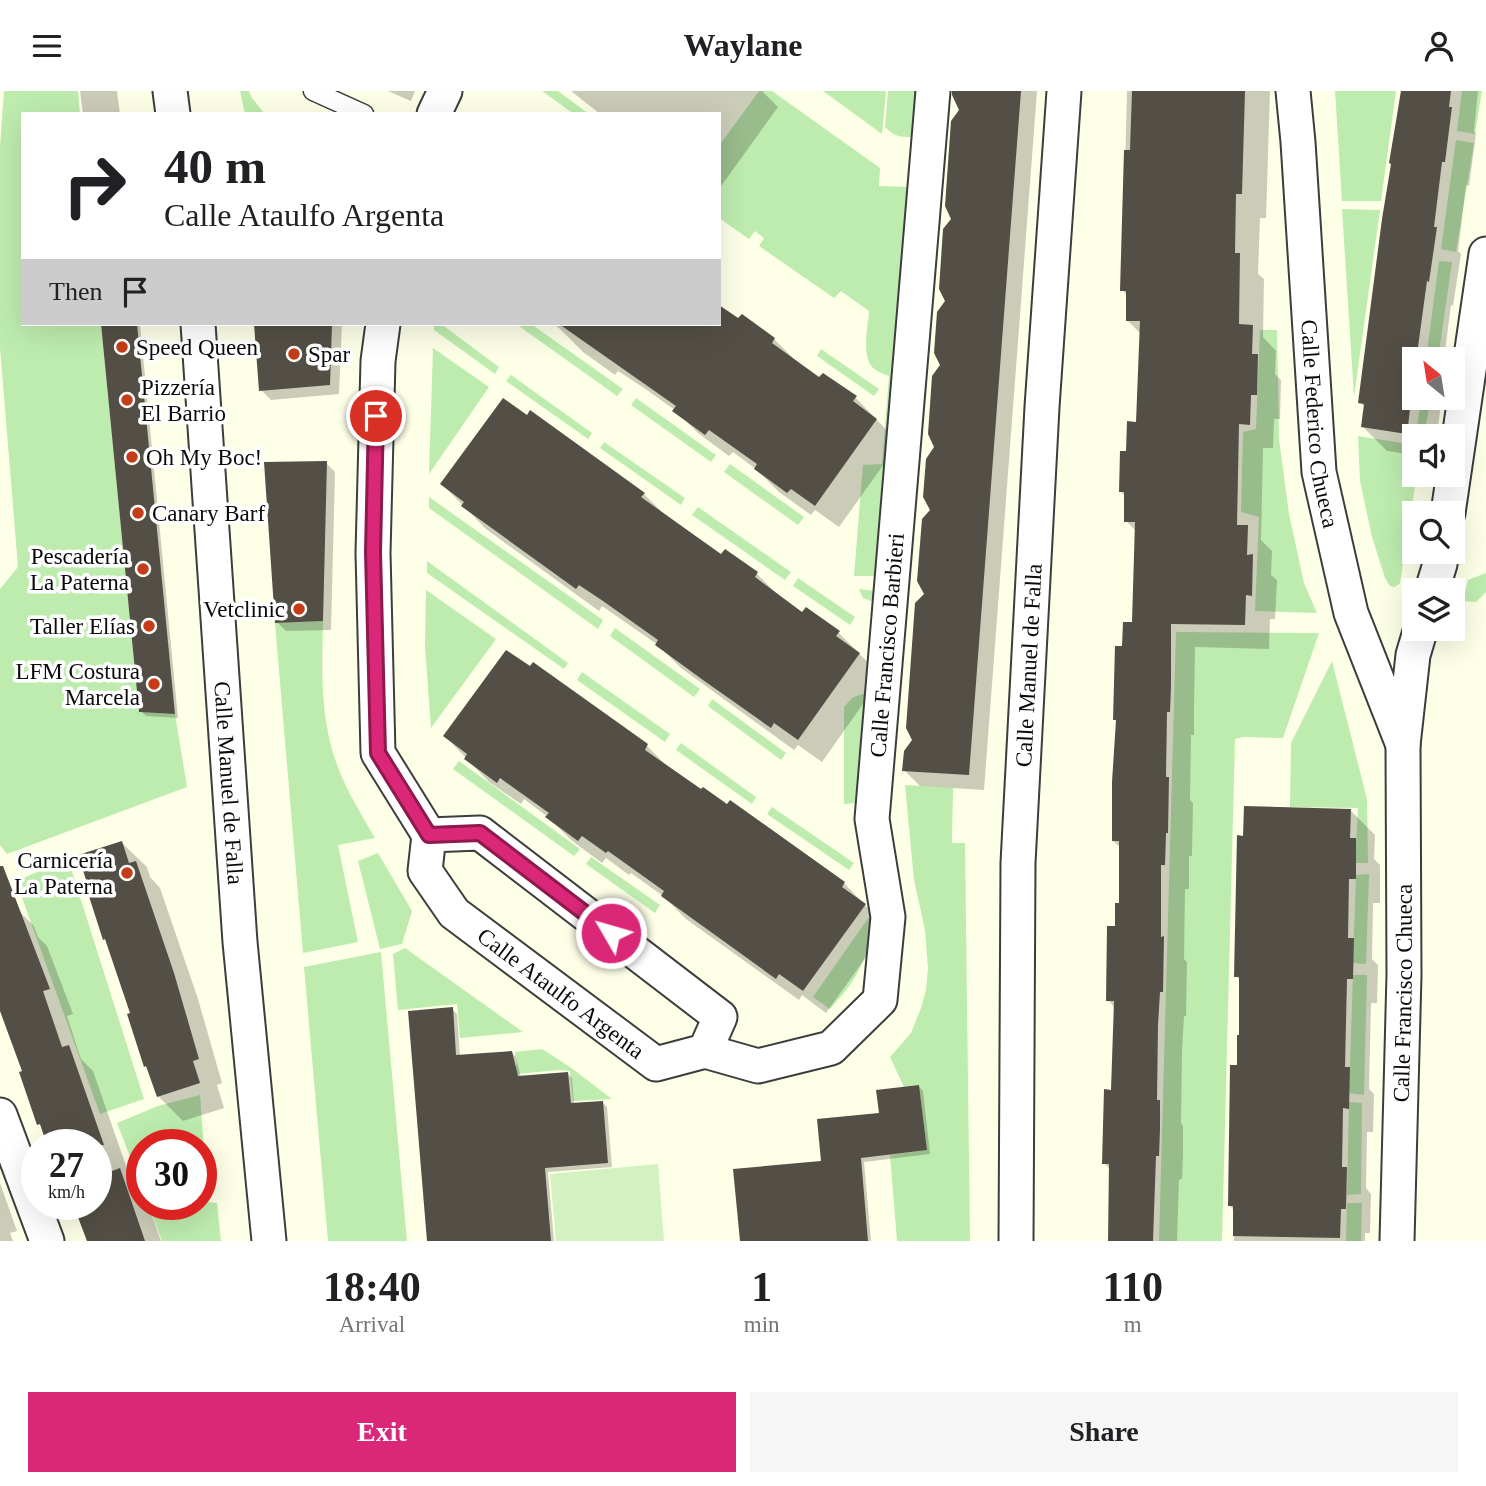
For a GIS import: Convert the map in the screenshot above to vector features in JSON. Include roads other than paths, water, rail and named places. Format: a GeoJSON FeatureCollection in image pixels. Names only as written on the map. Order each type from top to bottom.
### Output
{"type":"FeatureCollection","features":[{"type":"Feature","properties":{"kind":"street"},"geometry":{"type":"LineString","coordinates":[[170,91],[173,112]]}},
{"type":"Feature","properties":{"kind":"street"},"geometry":{"type":"LineString","coordinates":[[435,112],[445,91]]}},
{"type":"Feature","properties":{"kind":"street","name":"Calle Francisco Barbieri"},"geometry":{"type":"LineString","coordinates":[[705,1051],[758,1066],[831,1048],[880,1000],[888,917],[872,819],[933,91]]}},
{"type":"Feature","properties":{"kind":"street","name":"Calle Manuel de Falla"},"geometry":{"type":"LineString","coordinates":[[1016,1241],[1018,863],[1042,421],[1065,91]]}},
{"type":"Feature","properties":{"kind":"street","name":"Calle Federico Chueca"},"geometry":{"type":"LineString","coordinates":[[1293,91],[1319,472],[1351,613],[1403,745]]}},
{"type":"Feature","properties":{"kind":"street"},"geometry":{"type":"LineString","coordinates":[[1450,501],[1486,254]]}},
{"type":"Feature","properties":{"kind":"street","name":"Calle Manuel de Falla"},"geometry":{"type":"LineString","coordinates":[[198,326],[240,942],[269,1241]]}},
{"type":"Feature","properties":{"kind":"street"},"geometry":{"type":"LineString","coordinates":[[383,326],[378,361],[373,552],[378,753],[429,835],[480,833],[720,1017],[705,1051]]}},
{"type":"Feature","properties":{"kind":"street"},"geometry":{"type":"LineString","coordinates":[[1403,745],[1413,655],[1417,641]]}},
{"type":"Feature","properties":{"kind":"street","name":"Calle Francisco Chueca"},"geometry":{"type":"LineString","coordinates":[[1397,1241],[1404,975],[1403,745]]}},
{"type":"Feature","properties":{"kind":"street","name":"Calle Ataulfo Argenta"},"geometry":{"type":"LineString","coordinates":[[429,835],[425,871],[454,912],[656,1063],[705,1051]]}},
{"type":"Feature","properties":{"kind":"street"},"geometry":{"type":"LineString","coordinates":[[0,1115],[47,1241]]}},
{"type":"Feature","properties":{"kind":"lane"},"geometry":{"type":"LineString","coordinates":[[313,91],[360,112]]}},
{"type":"Feature","properties":{"kind":"place","name":"Speed Queen"},"geometry":{"type":"Point","coordinates":[122,347]}},
{"type":"Feature","properties":{"kind":"place","name":"Spar"},"geometry":{"type":"Point","coordinates":[294,354]}},
{"type":"Feature","properties":{"kind":"place","name":"Pizzería El Barrio"},"geometry":{"type":"Point","coordinates":[127,400]}},
{"type":"Feature","properties":{"kind":"place","name":"Oh My Boc!"},"geometry":{"type":"Point","coordinates":[132,457]}},
{"type":"Feature","properties":{"kind":"place","name":"Canary Barf"},"geometry":{"type":"Point","coordinates":[138,513]}},
{"type":"Feature","properties":{"kind":"place","name":"Pescadería La Paterna"},"geometry":{"type":"Point","coordinates":[143,569]}},
{"type":"Feature","properties":{"kind":"place","name":"Vetclinic"},"geometry":{"type":"Point","coordinates":[299,609]}},
{"type":"Feature","properties":{"kind":"place","name":"Taller Elías"},"geometry":{"type":"Point","coordinates":[149,626]}},
{"type":"Feature","properties":{"kind":"place","name":"LFM Costura Marcela"},"geometry":{"type":"Point","coordinates":[154,684]}},
{"type":"Feature","properties":{"kind":"place","name":"Carnicería La Paterna"},"geometry":{"type":"Point","coordinates":[127,873]}}]}
